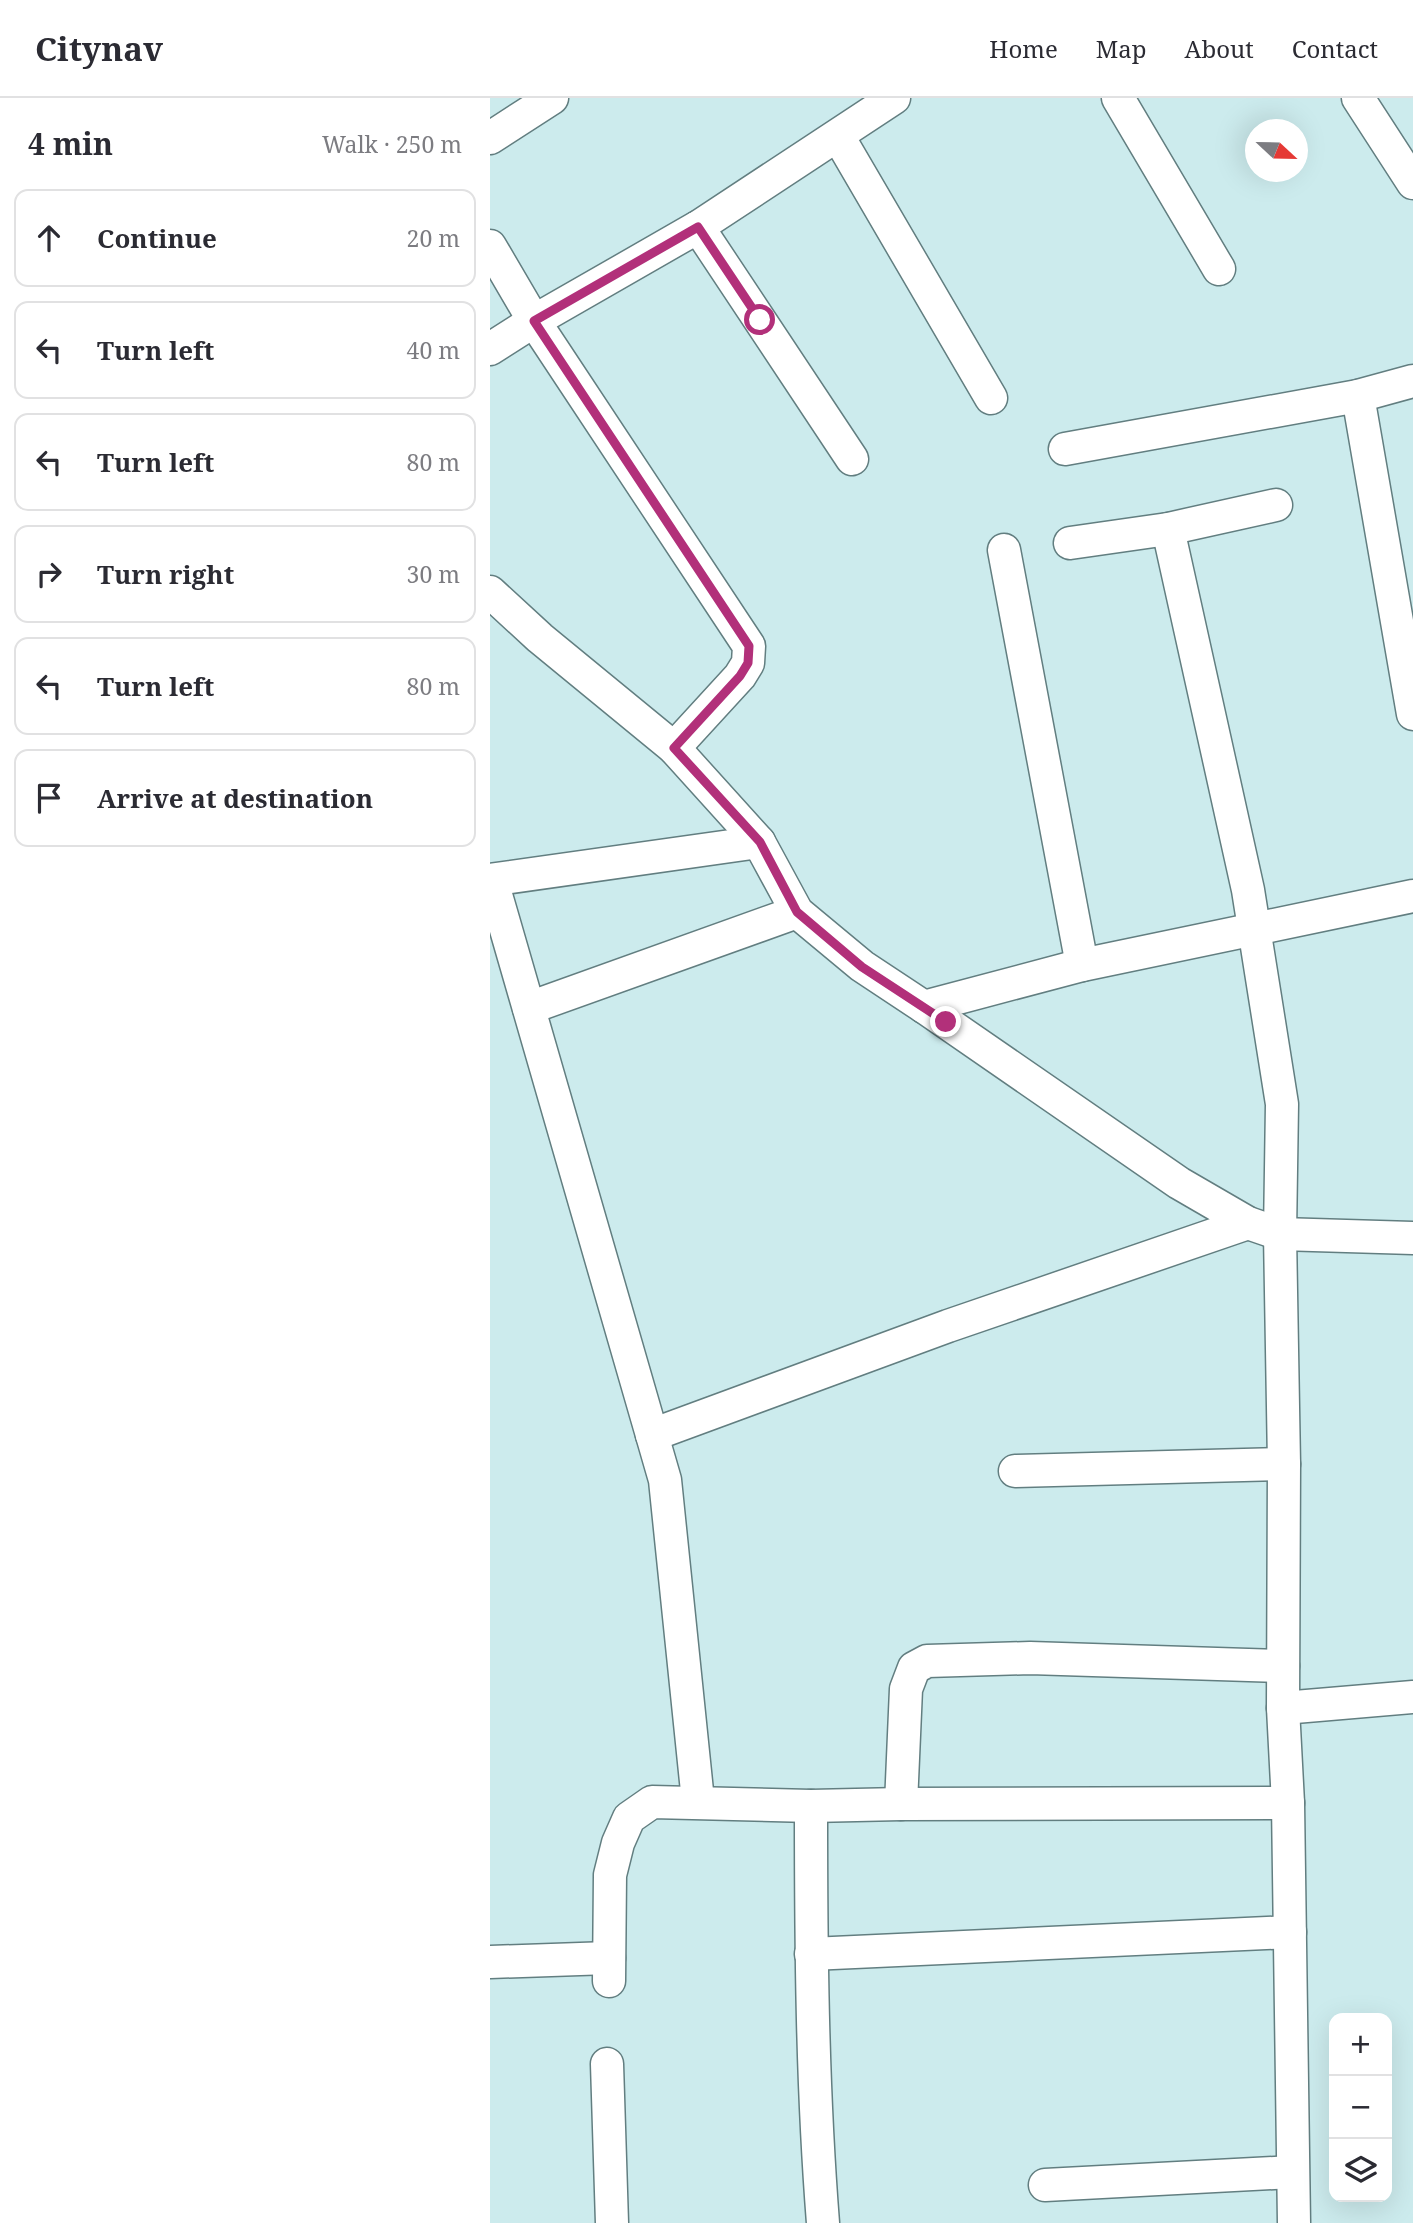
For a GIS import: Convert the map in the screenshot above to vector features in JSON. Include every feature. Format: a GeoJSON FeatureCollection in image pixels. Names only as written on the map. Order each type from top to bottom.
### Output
{"type":"FeatureCollection","features":[{"type":"Feature","properties":{"kind":"street"},"geometry":{"type":"LineString","coordinates":[[490,138],[552,98]]}},
{"type":"Feature","properties":{"kind":"street"},"geometry":{"type":"LineString","coordinates":[[490,349],[698,227],[894,98]]}},
{"type":"Feature","properties":{"kind":"street"},"geometry":{"type":"LineString","coordinates":[[1118,98],[1219,269]]}},
{"type":"Feature","properties":{"kind":"street"},"geometry":{"type":"LineString","coordinates":[[1358,98],[1413,183]]}},
{"type":"Feature","properties":{"kind":"street"},"geometry":{"type":"LineString","coordinates":[[838,136],[991,397]]}},
{"type":"Feature","properties":{"kind":"street"},"geometry":{"type":"LineString","coordinates":[[698,227],[852,459]]}},
{"type":"Feature","properties":{"kind":"street"},"geometry":{"type":"LineString","coordinates":[[490,246],[534,321],[749,646],[748,663],[740,676],[674,748]]}},
{"type":"Feature","properties":{"kind":"street"},"geometry":{"type":"LineString","coordinates":[[1065,449],[1358,396],[1413,381]]}},
{"type":"Feature","properties":{"kind":"street"},"geometry":{"type":"LineString","coordinates":[[1358,396],[1413,715]]}},
{"type":"Feature","properties":{"kind":"street"},"geometry":{"type":"LineString","coordinates":[[1070,543],[1168,528],[1276,505]]}},
{"type":"Feature","properties":{"kind":"street"},"geometry":{"type":"LineString","coordinates":[[1168,528],[1255,930],[1282,1104],[1280,1234],[1284,1464],[1283,1708],[1288,1803],[1294,2223]]}},
{"type":"Feature","properties":{"kind":"street"},"geometry":{"type":"LineString","coordinates":[[1004,550],[1082,965]]}},
{"type":"Feature","properties":{"kind":"street"},"geometry":{"type":"LineString","coordinates":[[490,592],[540,638],[674,748],[760,842],[797,912],[862,967],[1179,1184],[1248,1223],[1280,1234],[1413,1238]]}},
{"type":"Feature","properties":{"kind":"street"},"geometry":{"type":"LineString","coordinates":[[698,1801],[665,1480],[491,881],[760,842]]}},
{"type":"Feature","properties":{"kind":"street"},"geometry":{"type":"LineString","coordinates":[[924,1007],[1082,965],[1413,896]]}},
{"type":"Feature","properties":{"kind":"street"},"geometry":{"type":"LineString","coordinates":[[528,1008],[797,912]]}},
{"type":"Feature","properties":{"kind":"street"},"geometry":{"type":"LineString","coordinates":[[652,1435],[948,1326],[1248,1223]]}},
{"type":"Feature","properties":{"kind":"street"},"geometry":{"type":"LineString","coordinates":[[1015,1471],[1284,1464]]}},
{"type":"Feature","properties":{"kind":"street"},"geometry":{"type":"LineString","coordinates":[[901,1804],[906,1689],[914,1668],[927,1661],[1030,1658],[1283,1666]]}},
{"type":"Feature","properties":{"kind":"street"},"geometry":{"type":"LineString","coordinates":[[1283,1708],[1413,1697]]}},
{"type":"Feature","properties":{"kind":"street"},"geometry":{"type":"LineString","coordinates":[[490,1962],[609,1970],[610,1875],[618,1843],[629,1818],[652,1802],[698,1801],[811,1807],[901,1804],[1288,1803]]}},
{"type":"Feature","properties":{"kind":"street"},"geometry":{"type":"LineString","coordinates":[[811,1807],[811,1954],[816,2137],[823,2223]]}},
{"type":"Feature","properties":{"kind":"street"},"geometry":{"type":"LineString","coordinates":[[811,1954],[1290,1932]]}},
{"type":"Feature","properties":{"kind":"street"},"geometry":{"type":"LineString","coordinates":[[607,2064],[612,2223]]}},
{"type":"Feature","properties":{"kind":"street"},"geometry":{"type":"LineString","coordinates":[[1045,2185],[1292,2172]]}},
{"type":"Feature","properties":{"kind":"route"},"geometry":{"type":"LineString","coordinates":[[760,320],[698,227],[534,321],[749,646],[748,663],[740,676],[674,748],[760,842],[797,912],[862,967],[946,1022]]}}]}
